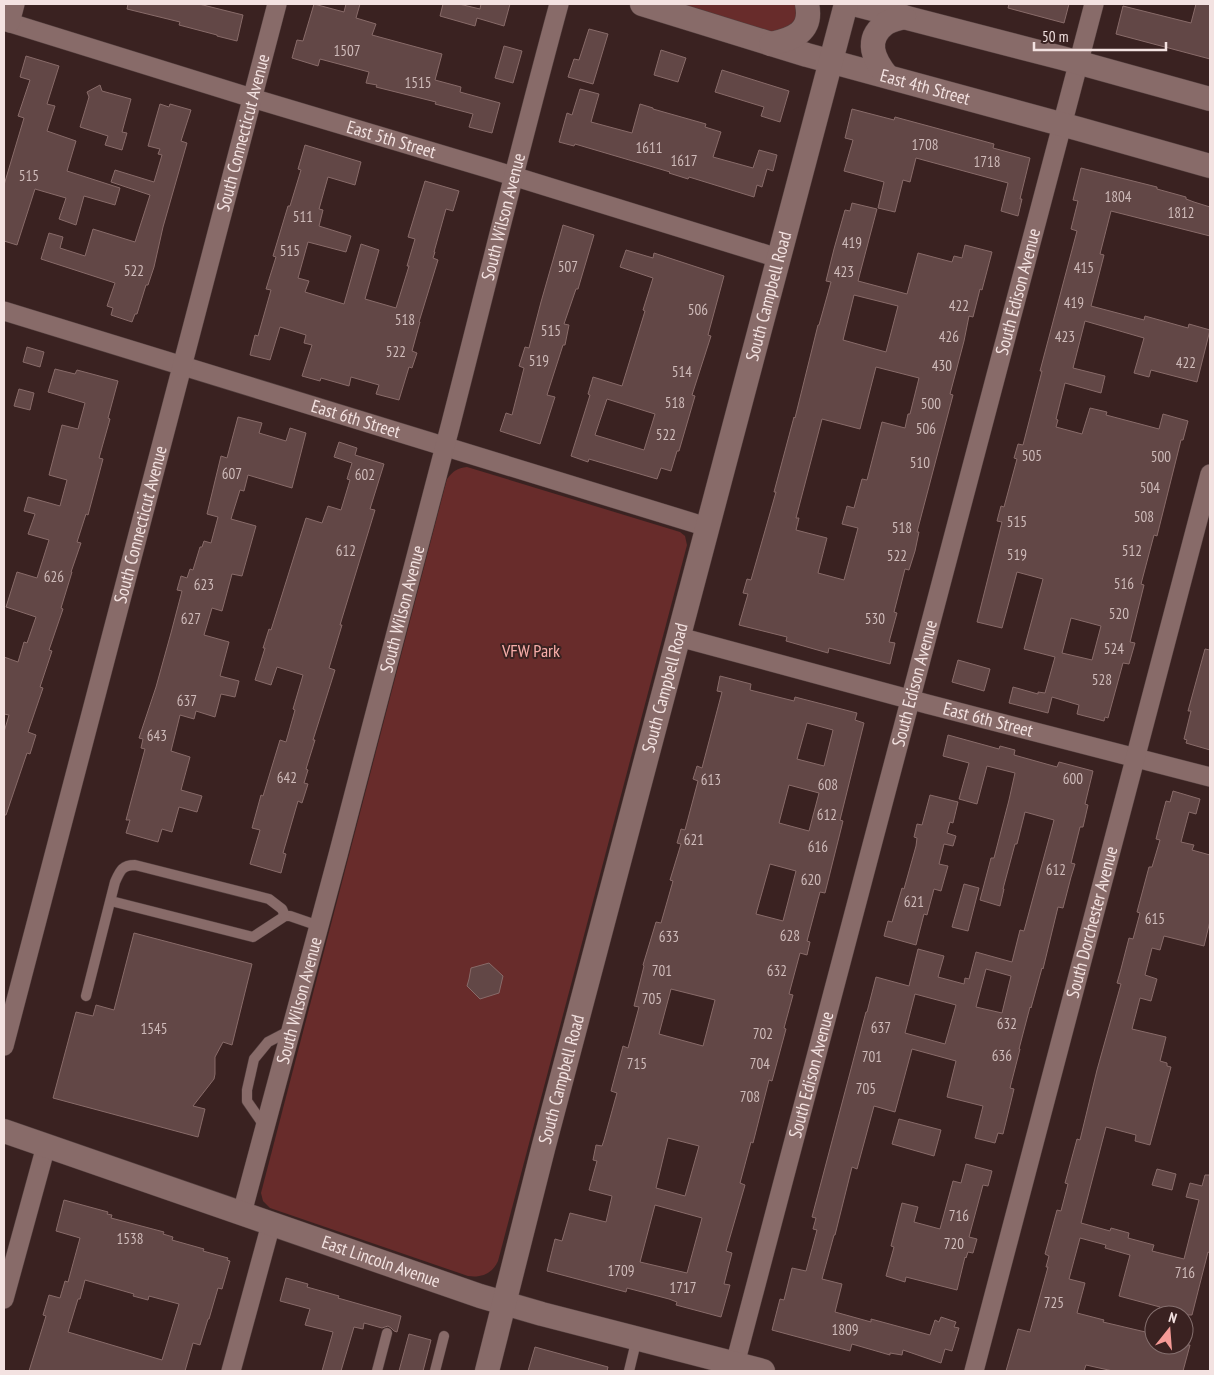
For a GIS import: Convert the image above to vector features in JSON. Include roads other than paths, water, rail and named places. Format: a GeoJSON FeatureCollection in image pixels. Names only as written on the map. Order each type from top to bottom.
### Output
{"type":"FeatureCollection","features":[{"type":"Feature","properties":{"kind":"street"},"geometry":{"type":"LineString","coordinates":[[7,22],[14,4]]}},
{"type":"Feature","properties":{"kind":"street","name":"South Connecticut Avenue"},"geometry":{"type":"LineString","coordinates":[[4,1046],[277,4]]}},
{"type":"Feature","properties":{"kind":"street","name":"South Wilson Avenue"},"geometry":{"type":"LineString","coordinates":[[242,1213],[319,926],[559,4]]}},
{"type":"Feature","properties":{"kind":"street","name":"East 4th Street"},"geometry":{"type":"LineString","coordinates":[[642,4],[830,62],[1063,124],[1210,166]]}},
{"type":"Feature","properties":{"kind":"street"},"geometry":{"type":"LineString","coordinates":[[771,44],[795,37],[804,30],[808,20],[807,4]]}},
{"type":"Feature","properties":{"kind":"street","name":"South Campbell Road"},"geometry":{"type":"LineString","coordinates":[[487,1371],[543,1149],[846,4]]}},
{"type":"Feature","properties":{"kind":"street"},"geometry":{"type":"LineString","coordinates":[[853,4],[1210,99]]}},
{"type":"Feature","properties":{"kind":"street","name":"South Edison Avenue"},"geometry":{"type":"LineString","coordinates":[[735,1364],[1094,4]]}},
{"type":"Feature","properties":{"kind":"street"},"geometry":{"type":"LineString","coordinates":[[887,76],[874,58],[874,40],[886,23],[904,17]]}},
{"type":"Feature","properties":{"kind":"street","name":"East 5th Street"},"geometry":{"type":"LineString","coordinates":[[7,22],[778,258]]}},
{"type":"Feature","properties":{"kind":"street","name":"East 6th Street"},"geometry":{"type":"LineString","coordinates":[[4,312],[707,527]]}},
{"type":"Feature","properties":{"kind":"street","name":"South Dorchester Avenue"},"geometry":{"type":"LineString","coordinates":[[974,1371],[1210,474]]}},
{"type":"Feature","properties":{"kind":"street","name":"East 6th Street"},"geometry":{"type":"LineString","coordinates":[[679,637],[1210,777]]}},
{"type":"Feature","properties":{"kind":"street","name":"East Lincoln Avenue"},"geometry":{"type":"LineString","coordinates":[[4,1132],[480,1296],[763,1371]]}},
{"type":"Feature","properties":{"kind":"street"},"geometry":{"type":"LineString","coordinates":[[4,1299],[10,1254],[46,1146]]}},
{"type":"Feature","properties":{"kind":"street"},"geometry":{"type":"LineString","coordinates":[[231,1371],[271,1224]]}},
{"type":"Feature","properties":{"kind":"lane"},"geometry":{"type":"LineString","coordinates":[[86,996],[115,882],[121,870],[128,864],[135,864],[269,899],[282,909],[285,916]]}},
{"type":"Feature","properties":{"kind":"lane"},"geometry":{"type":"LineString","coordinates":[[111,901],[253,937],[285,916],[319,926]]}},
{"type":"Feature","properties":{"kind":"lane"},"geometry":{"type":"LineString","coordinates":[[265,1127],[247,1101],[247,1090],[254,1059],[268,1042],[291,1030]]}},
{"type":"Feature","properties":{"kind":"lane"},"geometry":{"type":"LineString","coordinates":[[377,1371],[387,1333]]}},
{"type":"Feature","properties":{"kind":"lane"},"geometry":{"type":"LineString","coordinates":[[435,1371],[444,1336]]}},
{"type":"Feature","properties":{"kind":"lane"},"geometry":{"type":"LineString","coordinates":[[629,1371],[637,1338]]}},
{"type":"Feature","properties":{"kind":"park label","name":"VFW Park"},"geometry":{"type":"Point","coordinates":[531,651]}}]}
